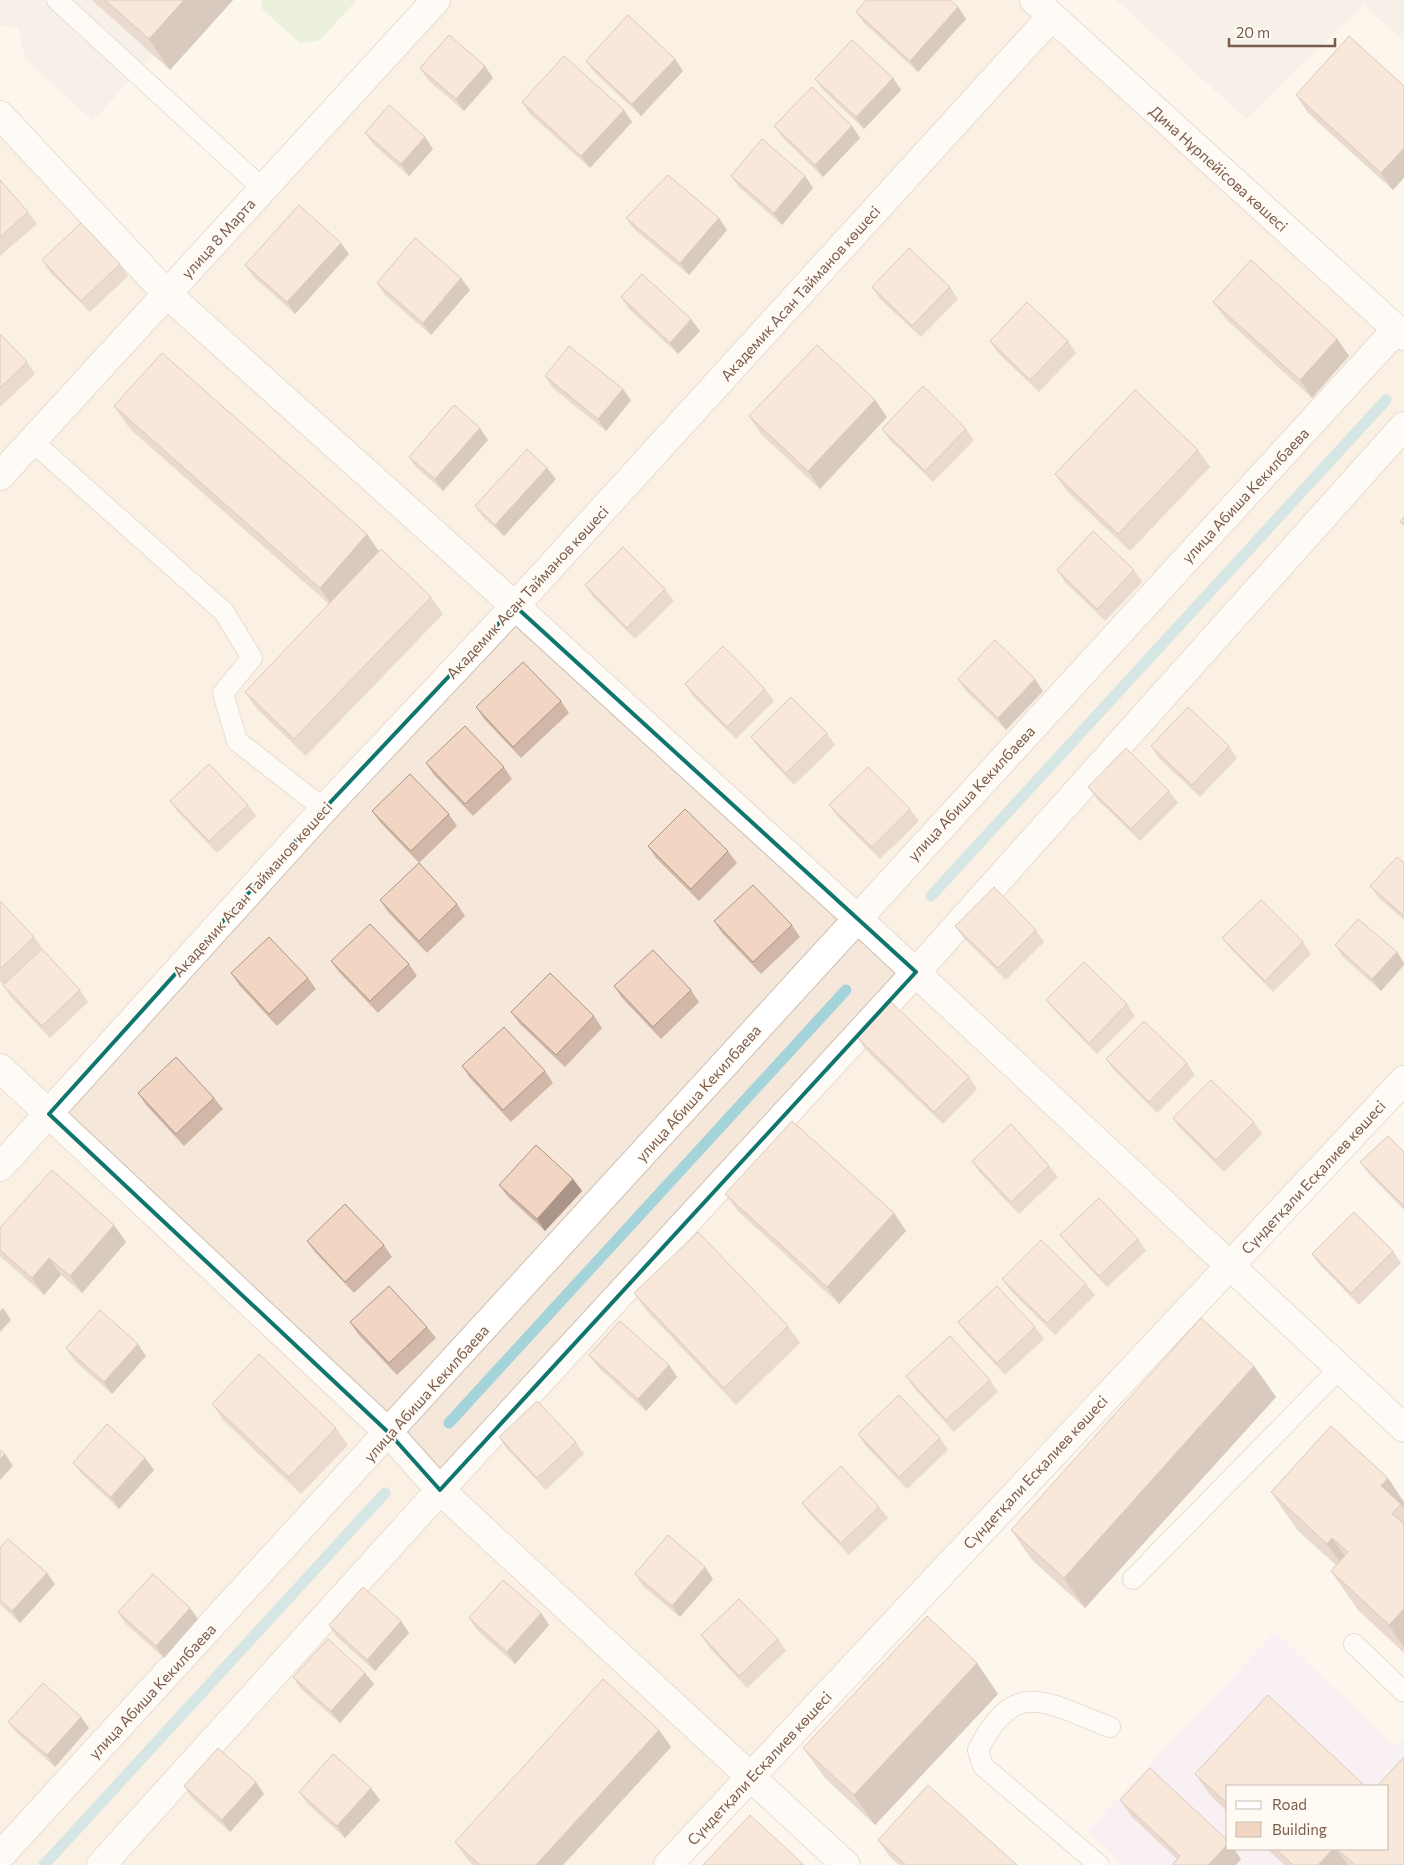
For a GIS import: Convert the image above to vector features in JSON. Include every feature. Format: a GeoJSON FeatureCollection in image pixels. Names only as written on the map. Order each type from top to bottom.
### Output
{"type":"FeatureCollection","features":[{"type":"Feature","properties":{"kind":"street","name":"улица 8 Марта"},"geometry":{"type":"LineString","coordinates":[[0,476],[436,0]]}},
{"type":"Feature","properties":{"kind":"street","name":"Дина Нұрпейісова көшесі"},"geometry":{"type":"LineString","coordinates":[[1043,8],[1400,333]]}},
{"type":"Feature","properties":{"kind":"street","name":"Академик Асан Тайманов көшесі"},"geometry":{"type":"LineString","coordinates":[[0,1166],[324,809],[515,606],[1043,8]]}},
{"type":"Feature","properties":{"kind":"street"},"geometry":{"type":"LineString","coordinates":[[0,115],[167,294],[515,606],[916,972],[1404,1428]]}},
{"type":"Feature","properties":{"kind":"street","name":"улица Абиша Кекилбаева"},"geometry":{"type":"LineString","coordinates":[[0,1856],[389,1433],[857,918],[1400,333]]}},
{"type":"Feature","properties":{"kind":"street"},"geometry":{"type":"LineString","coordinates":[[101,1865],[440,1490],[916,972],[1404,426]]}},
{"type":"Feature","properties":{"kind":"street"},"geometry":{"type":"LineString","coordinates":[[0,1068],[389,1433],[440,1490],[846,1865]]}},
{"type":"Feature","properties":{"kind":"street","name":"Сүндетқали Есқалиев көшесі"},"geometry":{"type":"LineString","coordinates":[[668,1865],[1404,1080]]}},
{"type":"Feature","properties":{"kind":"lane"},"geometry":{"type":"LineString","coordinates":[[57,0],[263,190]]}},
{"type":"Feature","properties":{"kind":"lane"},"geometry":{"type":"LineString","coordinates":[[32,442],[224,612],[252,658],[222,693],[237,741],[324,809]]}},
{"type":"Feature","properties":{"kind":"lane"},"geometry":{"type":"LineString","coordinates":[[1133,1579],[1340,1368]]}},
{"type":"Feature","properties":{"kind":"lane"},"geometry":{"type":"LineString","coordinates":[[1354,1644],[1404,1692]]}},
{"type":"Feature","properties":{"kind":"lane"},"geometry":{"type":"LineString","coordinates":[[1099,1865],[983,1766],[978,1750],[986,1733],[1011,1705],[1028,1700],[1046,1703],[1110,1727]]}},
{"type":"Feature","properties":{"kind":"highlighted area"},"geometry":{"type":"Polygon","coordinates":[[[515,606],[916,972],[440,1490],[389,1433],[49,1114],[324,809],[515,606]]]}},
{"type":"Feature","properties":{"kind":"shaded area"},"geometry":{"type":"Polygon","coordinates":[[[0,0],[233,0],[170,70],[153,55],[93,121],[25,59],[18,28],[0,26],[0,0]]]}},
{"type":"Feature","properties":{"kind":"shaded area"},"geometry":{"type":"Polygon","coordinates":[[[436,0],[1034,0],[1404,336],[1404,1080],[668,1865],[0,1865],[0,115],[167,294],[436,0]]]}},
{"type":"Feature","properties":{"kind":"shaded area"},"geometry":{"type":"Polygon","coordinates":[[[1116,0],[1404,0],[1404,42],[1364,5],[1246,119],[1116,0]]]}},
{"type":"Feature","properties":{"kind":"shaded area"},"geometry":{"type":"Polygon","coordinates":[[[1275,1632],[1396,1747],[1404,1738],[1404,1865],[1123,1865],[1087,1831],[1275,1632]]]}},
{"type":"Feature","properties":{"kind":"green space"},"geometry":{"type":"Polygon","coordinates":[[[262,0],[357,0],[320,40],[301,44],[261,8],[262,0]]]}},
{"type":"Feature","properties":{"kind":"building"},"geometry":{"type":"Polygon","coordinates":[[[105,0],[184,0],[149,39],[105,0]]]}},
{"type":"Feature","properties":{"kind":"building"},"geometry":{"type":"Polygon","coordinates":[[[866,0],[950,0],[958,7],[910,61],[856,12],[866,0]]]}},
{"type":"Feature","properties":{"kind":"building"},"geometry":{"type":"Polygon","coordinates":[[[628,15],[675,59],[632,104],[586,61],[628,15]]]}},
{"type":"Feature","properties":{"kind":"building"},"geometry":{"type":"Polygon","coordinates":[[[449,35],[485,66],[456,99],[420,68],[449,35]]]}},
{"type":"Feature","properties":{"kind":"building"},"geometry":{"type":"Polygon","coordinates":[[[1349,36],[1404,86],[1404,148],[1381,173],[1296,95],[1349,36]]]}},
{"type":"Feature","properties":{"kind":"building"},"geometry":{"type":"Polygon","coordinates":[[[852,40],[893,78],[856,117],[815,79],[852,40]]]}},
{"type":"Feature","properties":{"kind":"building"},"geometry":{"type":"Polygon","coordinates":[[[564,56],[624,110],[581,156],[522,102],[564,56]]]}},
{"type":"Feature","properties":{"kind":"building"},"geometry":{"type":"Polygon","coordinates":[[[812,87],[852,126],[815,165],[774,126],[812,87]]]}},
{"type":"Feature","properties":{"kind":"building"},"geometry":{"type":"Polygon","coordinates":[[[389,105],[425,137],[401,164],[365,133],[389,105]]]}},
{"type":"Feature","properties":{"kind":"building"},"geometry":{"type":"Polygon","coordinates":[[[762,139],[805,176],[774,213],[731,176],[762,139]]]}},
{"type":"Feature","properties":{"kind":"building"},"geometry":{"type":"Polygon","coordinates":[[[668,175],[719,218],[680,263],[626,218],[668,175]]]}},
{"type":"Feature","properties":{"kind":"building"},"geometry":{"type":"Polygon","coordinates":[[[0,180],[28,212],[0,237],[0,180]]]}},
{"type":"Feature","properties":{"kind":"building"},"geometry":{"type":"Polygon","coordinates":[[[299,205],[341,243],[287,302],[245,265],[299,205]]]}},
{"type":"Feature","properties":{"kind":"building"},"geometry":{"type":"Polygon","coordinates":[[[81,223],[120,264],[81,301],[42,260],[81,223]]]}},
{"type":"Feature","properties":{"kind":"building"},"geometry":{"type":"Polygon","coordinates":[[[415,238],[461,278],[423,323],[377,283],[415,238]]]}},
{"type":"Feature","properties":{"kind":"building"},"geometry":{"type":"Polygon","coordinates":[[[909,248],[950,287],[912,326],[872,287],[909,248]]]}},
{"type":"Feature","properties":{"kind":"building"},"geometry":{"type":"Polygon","coordinates":[[[1251,260],[1337,339],[1300,380],[1213,302],[1251,260]]]}},
{"type":"Feature","properties":{"kind":"building"},"geometry":{"type":"Polygon","coordinates":[[[642,274],[691,319],[670,343],[621,297],[642,274]]]}},
{"type":"Feature","properties":{"kind":"building"},"geometry":{"type":"Polygon","coordinates":[[[1027,302],[1068,341],[1030,380],[990,341],[1027,302]]]}},
{"type":"Feature","properties":{"kind":"building"},"geometry":{"type":"Polygon","coordinates":[[[0,334],[27,362],[0,388],[0,334]]]}},
{"type":"Feature","properties":{"kind":"building"},"geometry":{"type":"Polygon","coordinates":[[[817,345],[875,400],[808,471],[749,416],[817,345]]]}},
{"type":"Feature","properties":{"kind":"building"},"geometry":{"type":"Polygon","coordinates":[[[569,346],[623,389],[598,419],[545,376],[569,346]]]}},
{"type":"Feature","properties":{"kind":"building"},"geometry":{"type":"Polygon","coordinates":[[[162,353],[367,534],[320,588],[114,406],[162,353]]]}},
{"type":"Feature","properties":{"kind":"building"},"geometry":{"type":"Polygon","coordinates":[[[923,386],[966,429],[925,471],[882,429],[923,386]]]}},
{"type":"Feature","properties":{"kind":"building"},"geometry":{"type":"Polygon","coordinates":[[[1135,390],[1198,450],[1118,534],[1055,474],[1135,390]]]}},
{"type":"Feature","properties":{"kind":"building"},"geometry":{"type":"Polygon","coordinates":[[[454,405],[480,428],[435,479],[409,457],[454,405]]]}},
{"type":"Feature","properties":{"kind":"building"},"geometry":{"type":"Polygon","coordinates":[[[527,449],[547,468],[495,525],[475,506],[527,449]]]}},
{"type":"Feature","properties":{"kind":"building"},"geometry":{"type":"Polygon","coordinates":[[[1404,517],[1404,525],[1400,522],[1404,517]]]}},
{"type":"Feature","properties":{"kind":"building"},"geometry":{"type":"Polygon","coordinates":[[[1093,531],[1134,570],[1097,609],[1057,570],[1093,531]]]}},
{"type":"Feature","properties":{"kind":"building"},"geometry":{"type":"Polygon","coordinates":[[[623,547],[665,589],[627,628],[585,585],[623,547]]]}},
{"type":"Feature","properties":{"kind":"building"},"geometry":{"type":"Polygon","coordinates":[[[381,549],[431,597],[294,739],[245,692],[381,549]]]}},
{"type":"Feature","properties":{"kind":"building"},"geometry":{"type":"Polygon","coordinates":[[[995,640],[1035,679],[998,718],[958,679],[995,640]]]}},
{"type":"Feature","properties":{"kind":"building"},"geometry":{"type":"Polygon","coordinates":[[[723,646],[765,689],[727,727],[685,684],[723,646]]]}},
{"type":"Feature","properties":{"kind":"building"},"geometry":{"type":"Polygon","coordinates":[[[523,662],[561,701],[513,747],[476,707],[523,662]]]}},
{"type":"Feature","properties":{"kind":"building"},"geometry":{"type":"Polygon","coordinates":[[[791,697],[827,733],[786,773],[751,737],[791,697]]]}},
{"type":"Feature","properties":{"kind":"building"},"geometry":{"type":"Polygon","coordinates":[[[1188,707],[1229,746],[1192,785],[1151,746],[1188,707]]]}},
{"type":"Feature","properties":{"kind":"building"},"geometry":{"type":"Polygon","coordinates":[[[465,726],[504,767],[465,804],[426,763],[465,726]]]}},
{"type":"Feature","properties":{"kind":"building"},"geometry":{"type":"Polygon","coordinates":[[[1126,748],[1169,791],[1131,829],[1088,787],[1126,748]]]}},
{"type":"Feature","properties":{"kind":"building"},"geometry":{"type":"Polygon","coordinates":[[[209,764],[248,805],[209,841],[170,801],[209,764]]]}},
{"type":"Feature","properties":{"kind":"building"},"geometry":{"type":"Polygon","coordinates":[[[868,767],[910,809],[872,847],[829,805],[868,767]]]}},
{"type":"Feature","properties":{"kind":"building"},"geometry":{"type":"Polygon","coordinates":[[[410,774],[449,814],[411,851],[372,811],[410,774]]]}},
{"type":"Feature","properties":{"kind":"building"},"geometry":{"type":"Polygon","coordinates":[[[685,809],[728,851],[691,889],[648,846],[685,809]]]}},
{"type":"Feature","properties":{"kind":"building"},"geometry":{"type":"Polygon","coordinates":[[[1397,857],[1404,863],[1404,916],[1370,886],[1397,857]]]}},
{"type":"Feature","properties":{"kind":"building"},"geometry":{"type":"Polygon","coordinates":[[[419,863],[457,904],[419,941],[380,900],[419,863]]]}},
{"type":"Feature","properties":{"kind":"building"},"geometry":{"type":"Polygon","coordinates":[[[753,885],[792,925],[753,962],[714,921],[753,885]]]}},
{"type":"Feature","properties":{"kind":"building"},"geometry":{"type":"Polygon","coordinates":[[[994,887],[1036,930],[998,968],[955,926],[994,887]]]}},
{"type":"Feature","properties":{"kind":"building"},"geometry":{"type":"Polygon","coordinates":[[[1261,900],[1303,942],[1265,981],[1222,938],[1261,900]]]}},
{"type":"Feature","properties":{"kind":"building"},"geometry":{"type":"Polygon","coordinates":[[[0,901],[34,937],[0,969],[0,901]]]}},
{"type":"Feature","properties":{"kind":"building"},"geometry":{"type":"Polygon","coordinates":[[[1358,919],[1397,952],[1372,979],[1335,945],[1358,919]]]}},
{"type":"Feature","properties":{"kind":"building"},"geometry":{"type":"Polygon","coordinates":[[[370,924],[409,964],[370,1001],[331,961],[370,924]]]}},
{"type":"Feature","properties":{"kind":"building"},"geometry":{"type":"Polygon","coordinates":[[[269,937],[308,978],[269,1014],[231,973],[269,937]]]}},
{"type":"Feature","properties":{"kind":"building"},"geometry":{"type":"Polygon","coordinates":[[[42,949],[80,990],[42,1026],[3,985],[42,949]]]}},
{"type":"Feature","properties":{"kind":"building"},"geometry":{"type":"Polygon","coordinates":[[[653,950],[691,990],[653,1027],[614,986],[653,950]]]}},
{"type":"Feature","properties":{"kind":"building"},"geometry":{"type":"Polygon","coordinates":[[[1084,962],[1127,1004],[1089,1043],[1046,1000],[1084,962]]]}},
{"type":"Feature","properties":{"kind":"building"},"geometry":{"type":"Polygon","coordinates":[[[550,973],[594,1016],[556,1055],[511,1012],[550,973]]]}},
{"type":"Feature","properties":{"kind":"building"},"geometry":{"type":"Polygon","coordinates":[[[891,1002],[969,1077],[934,1112],[857,1037],[891,1002]]]}},
{"type":"Feature","properties":{"kind":"building"},"geometry":{"type":"Polygon","coordinates":[[[1144,1021],[1187,1063],[1149,1102],[1106,1059],[1144,1021]]]}},
{"type":"Feature","properties":{"kind":"building"},"geometry":{"type":"Polygon","coordinates":[[[504,1027],[545,1071],[503,1110],[462,1066],[504,1027]]]}},
{"type":"Feature","properties":{"kind":"building"},"geometry":{"type":"Polygon","coordinates":[[[176,1057],[214,1098],[176,1134],[138,1093],[176,1057]]]}},
{"type":"Feature","properties":{"kind":"building"},"geometry":{"type":"Polygon","coordinates":[[[1211,1080],[1254,1122],[1216,1160],[1173,1118],[1211,1080]]]}},
{"type":"Feature","properties":{"kind":"building"},"geometry":{"type":"Polygon","coordinates":[[[792,1121],[894,1213],[827,1287],[725,1194],[792,1121]]]}},
{"type":"Feature","properties":{"kind":"building"},"geometry":{"type":"Polygon","coordinates":[[[1011,1124],[1049,1166],[1011,1202],[972,1161],[1011,1124]]]}},
{"type":"Feature","properties":{"kind":"building"},"geometry":{"type":"Polygon","coordinates":[[[1388,1136],[1404,1152],[1404,1206],[1360,1162],[1388,1136]]]}},
{"type":"Feature","properties":{"kind":"building"},"geometry":{"type":"Polygon","coordinates":[[[536,1145],[573,1179],[537,1219],[499,1185],[536,1145]]]}},
{"type":"Feature","properties":{"kind":"building"},"geometry":{"type":"Polygon","coordinates":[[[52,1170],[114,1225],[70,1276],[49,1258],[32,1278],[0,1250],[0,1228],[52,1170]]]}},
{"type":"Feature","properties":{"kind":"building"},"geometry":{"type":"Polygon","coordinates":[[[1099,1198],[1138,1239],[1099,1276],[1060,1235],[1099,1198]]]}},
{"type":"Feature","properties":{"kind":"building"},"geometry":{"type":"Polygon","coordinates":[[[345,1204],[384,1245],[345,1282],[307,1241],[345,1204]]]}},
{"type":"Feature","properties":{"kind":"building"},"geometry":{"type":"Polygon","coordinates":[[[1354,1212],[1393,1251],[1351,1293],[1312,1254],[1354,1212]]]}},
{"type":"Feature","properties":{"kind":"building"},"geometry":{"type":"Polygon","coordinates":[[[698,1232],[788,1326],[724,1388],[634,1293],[698,1232]]]}},
{"type":"Feature","properties":{"kind":"building"},"geometry":{"type":"Polygon","coordinates":[[[1041,1240],[1086,1284],[1047,1323],[1002,1279],[1041,1240]]]}},
{"type":"Feature","properties":{"kind":"building"},"geometry":{"type":"Polygon","coordinates":[[[389,1286],[427,1327],[389,1363],[350,1322],[389,1286]]]}},
{"type":"Feature","properties":{"kind":"building"},"geometry":{"type":"Polygon","coordinates":[[[997,1286],[1035,1327],[997,1363],[958,1322],[997,1286]]]}},
{"type":"Feature","properties":{"kind":"building"},"geometry":{"type":"Polygon","coordinates":[[[100,1310],[138,1344],[104,1382],[66,1348],[100,1310]]]}},
{"type":"Feature","properties":{"kind":"building"},"geometry":{"type":"Polygon","coordinates":[[[1201,1318],[1254,1366],[1064,1578],[1011,1530],[1201,1318]]]}},
{"type":"Feature","properties":{"kind":"building"},"geometry":{"type":"Polygon","coordinates":[[[620,1321],[669,1365],[638,1399],[589,1355],[620,1321]]]}},
{"type":"Feature","properties":{"kind":"building"},"geometry":{"type":"Polygon","coordinates":[[[950,1336],[990,1380],[946,1420],[906,1376],[950,1336]]]}},
{"type":"Feature","properties":{"kind":"building"},"geometry":{"type":"Polygon","coordinates":[[[259,1354],[336,1428],[289,1477],[212,1404],[259,1354]]]}},
{"type":"Feature","properties":{"kind":"building"},"geometry":{"type":"Polygon","coordinates":[[[899,1395],[940,1438],[899,1477],[858,1434],[899,1395]]]}},
{"type":"Feature","properties":{"kind":"building"},"geometry":{"type":"Polygon","coordinates":[[[537,1401],[576,1442],[537,1478],[499,1437],[537,1401]]]}},
{"type":"Feature","properties":{"kind":"building"},"geometry":{"type":"Polygon","coordinates":[[[107,1424],[145,1458],[111,1497],[73,1463],[107,1424]]]}},
{"type":"Feature","properties":{"kind":"building"},"geometry":{"type":"Polygon","coordinates":[[[1331,1426],[1388,1478],[1381,1486],[1401,1504],[1392,1514],[1404,1524],[1404,1609],[1389,1625],[1331,1571],[1348,1552],[1332,1538],[1327,1544],[1271,1492],[1331,1426]]]}},
{"type":"Feature","properties":{"kind":"building"},"geometry":{"type":"Polygon","coordinates":[[[0,1450],[5,1454],[0,1459],[0,1450]]]}},
{"type":"Feature","properties":{"kind":"building"},"geometry":{"type":"Polygon","coordinates":[[[841,1466],[879,1507],[841,1543],[802,1503],[841,1466]]]}},
{"type":"Feature","properties":{"kind":"building"},"geometry":{"type":"Polygon","coordinates":[[[668,1535],[705,1567],[672,1606],[635,1574],[668,1535]]]}},
{"type":"Feature","properties":{"kind":"building"},"geometry":{"type":"Polygon","coordinates":[[[8,1539],[47,1573],[12,1611],[0,1600],[0,1548],[8,1539]]]}},
{"type":"Feature","properties":{"kind":"building"},"geometry":{"type":"Polygon","coordinates":[[[153,1574],[190,1608],[156,1646],[118,1612],[153,1574]]]}},
{"type":"Feature","properties":{"kind":"building"},"geometry":{"type":"Polygon","coordinates":[[[503,1580],[541,1613],[507,1652],[469,1618],[503,1580]]]}},
{"type":"Feature","properties":{"kind":"building"},"geometry":{"type":"Polygon","coordinates":[[[363,1587],[401,1621],[367,1660],[329,1625],[363,1587]]]}},
{"type":"Feature","properties":{"kind":"building"},"geometry":{"type":"Polygon","coordinates":[[[739,1599],[778,1639],[739,1676],[701,1635],[739,1599]]]}},
{"type":"Feature","properties":{"kind":"building"},"geometry":{"type":"Polygon","coordinates":[[[927,1616],[977,1663],[854,1795],[803,1748],[927,1616]]]}},
{"type":"Feature","properties":{"kind":"building"},"geometry":{"type":"Polygon","coordinates":[[[328,1639],[365,1673],[331,1711],[293,1677],[328,1639]]]}},
{"type":"Feature","properties":{"kind":"building"},"geometry":{"type":"Polygon","coordinates":[[[603,1679],[659,1730],[536,1865],[480,1865],[455,1842],[603,1679]]]}},
{"type":"Feature","properties":{"kind":"building"},"geometry":{"type":"Polygon","coordinates":[[[43,1683],[81,1717],[47,1755],[8,1722],[43,1683]]]}},
{"type":"Feature","properties":{"kind":"building"},"geometry":{"type":"Polygon","coordinates":[[[1268,1695],[1364,1785],[1226,1785],[1226,1802],[1195,1774],[1268,1695]]]}},
{"type":"Feature","properties":{"kind":"building"},"geometry":{"type":"Polygon","coordinates":[[[218,1748],[256,1782],[222,1820],[184,1786],[218,1748]]]}},
{"type":"Feature","properties":{"kind":"building"},"geometry":{"type":"Polygon","coordinates":[[[333,1754],[371,1788],[337,1826],[299,1792],[333,1754]]]}},
{"type":"Feature","properties":{"kind":"building"},"geometry":{"type":"Polygon","coordinates":[[[1404,1757],[1404,1865],[1355,1865],[1338,1850],[1389,1850],[1389,1785],[1378,1785],[1404,1757]]]}},
{"type":"Feature","properties":{"kind":"building"},"geometry":{"type":"Polygon","coordinates":[[[1150,1768],[1226,1839],[1226,1846],[1208,1865],[1172,1865],[1180,1856],[1120,1800],[1150,1768]]]}},
{"type":"Feature","properties":{"kind":"building"},"geometry":{"type":"Polygon","coordinates":[[[928,1785],[1017,1865],[906,1865],[878,1840],[928,1785]]]}},
{"type":"Feature","properties":{"kind":"building"},"geometry":{"type":"Polygon","coordinates":[[[750,1815],[804,1865],[703,1865],[750,1815]]]}},
{"type":"Feature","properties":{"kind":"building"},"geometry":{"type":"Polygon","coordinates":[[[1277,1850],[1332,1850],[1318,1865],[1293,1865],[1277,1850]]]}},
{"type":"Feature","properties":{"kind":"waterway"},"geometry":{"type":"LineString","coordinates":[[931,896],[1386,400]]}},
{"type":"Feature","properties":{"kind":"waterway"},"geometry":{"type":"LineString","coordinates":[[449,1423],[846,990]]}},
{"type":"Feature","properties":{"kind":"waterway"},"geometry":{"type":"LineString","coordinates":[[44,1865],[385,1493]]}}]}
